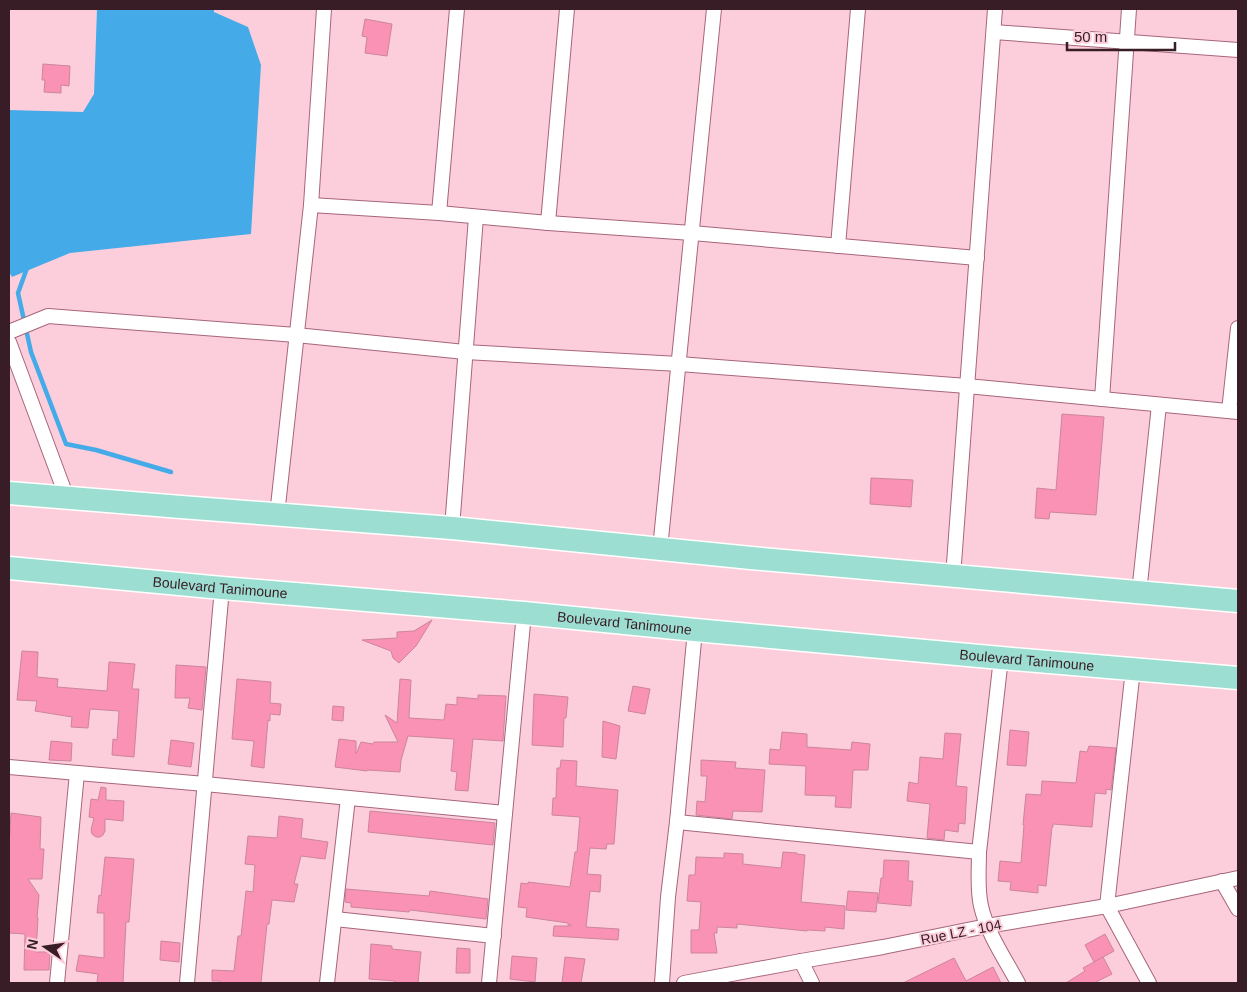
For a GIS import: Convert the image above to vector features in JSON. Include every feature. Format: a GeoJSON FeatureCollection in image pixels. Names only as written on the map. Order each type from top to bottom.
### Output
{"type":"FeatureCollection","features":[{"type":"Feature","properties":{"kind":"main road"},"geometry":{"type":"LineString","coordinates":[[9,492],[452,528],[953,577],[1238,601]]}},
{"type":"Feature","properties":{"kind":"main road","name":"Boulevard Tanimoune"},"geometry":{"type":"LineString","coordinates":[[9,568],[1238,678]]}},
{"type":"Feature","properties":{"kind":"street"},"geometry":{"type":"LineString","coordinates":[[277,515],[310,205],[324,9]]}},
{"type":"Feature","properties":{"kind":"street"},"geometry":{"type":"LineString","coordinates":[[440,213],[457,9]]}},
{"type":"Feature","properties":{"kind":"street"},"geometry":{"type":"LineString","coordinates":[[548,223],[567,9]]}},
{"type":"Feature","properties":{"kind":"street"},"geometry":{"type":"LineString","coordinates":[[660,549],[714,9]]}},
{"type":"Feature","properties":{"kind":"street"},"geometry":{"type":"LineString","coordinates":[[838,246],[858,9]]}},
{"type":"Feature","properties":{"kind":"street"},"geometry":{"type":"LineString","coordinates":[[953,577],[995,9]]}},
{"type":"Feature","properties":{"kind":"street"},"geometry":{"type":"LineString","coordinates":[[1102,399],[1129,9]]}},
{"type":"Feature","properties":{"kind":"street"},"geometry":{"type":"LineString","coordinates":[[994,32],[1238,50]]}},
{"type":"Feature","properties":{"kind":"street"},"geometry":{"type":"LineString","coordinates":[[310,205],[440,213],[692,233],[977,258]]}},
{"type":"Feature","properties":{"kind":"street"},"geometry":{"type":"LineString","coordinates":[[452,528],[476,217]]}},
{"type":"Feature","properties":{"kind":"street"},"geometry":{"type":"LineString","coordinates":[[9,332],[48,316],[296,335],[465,352],[679,364],[967,386],[1234,411],[1238,328]]}},
{"type":"Feature","properties":{"kind":"street"},"geometry":{"type":"LineString","coordinates":[[9,342],[67,498]]}},
{"type":"Feature","properties":{"kind":"street"},"geometry":{"type":"LineString","coordinates":[[1139,593],[1159,405]]}},
{"type":"Feature","properties":{"kind":"street"},"geometry":{"type":"LineString","coordinates":[[187,983],[222,588]]}},
{"type":"Feature","properties":{"kind":"street"},"geometry":{"type":"LineString","coordinates":[[490,983],[524,613]]}},
{"type":"Feature","properties":{"kind":"street"},"geometry":{"type":"LineString","coordinates":[[662,983],[668,896],[695,630]]}},
{"type":"Feature","properties":{"kind":"street"},"geometry":{"type":"LineString","coordinates":[[1001,658],[980,852],[979,884],[981,906],[987,926],[1018,983]]}},
{"type":"Feature","properties":{"kind":"street"},"geometry":{"type":"LineString","coordinates":[[1133,669],[1107,906],[1149,983]]}},
{"type":"Feature","properties":{"kind":"street"},"geometry":{"type":"LineString","coordinates":[[9,767],[505,813]]}},
{"type":"Feature","properties":{"kind":"street"},"geometry":{"type":"LineString","coordinates":[[57,983],[77,773]]}},
{"type":"Feature","properties":{"kind":"street"},"geometry":{"type":"LineString","coordinates":[[327,983],[348,798]]}},
{"type":"Feature","properties":{"kind":"street"},"geometry":{"type":"LineString","coordinates":[[677,822],[980,852]]}},
{"type":"Feature","properties":{"kind":"street","name":"Rue LZ - 104"},"geometry":{"type":"LineString","coordinates":[[684,983],[987,926],[1107,906],[1238,878]]}},
{"type":"Feature","properties":{"kind":"street"},"geometry":{"type":"LineString","coordinates":[[1222,881],[1238,909]]}},
{"type":"Feature","properties":{"kind":"street"},"geometry":{"type":"LineString","coordinates":[[335,919],[494,936]]}},
{"type":"Feature","properties":{"kind":"street"},"geometry":{"type":"LineString","coordinates":[[801,961],[812,983]]}},
{"type":"Feature","properties":{"kind":"water"},"geometry":{"type":"Polygon","coordinates":[[[97,9],[214,9],[214,12],[248,27],[261,65],[251,234],[70,253],[12,277],[9,272],[9,110],[83,112],[94,94],[97,9]]]}},
{"type":"Feature","properties":{"kind":"building"},"geometry":{"type":"Polygon","coordinates":[[[365,19],[392,24],[387,56],[365,53],[367,37],[362,36],[365,19]]]}},
{"type":"Feature","properties":{"kind":"building"},"geometry":{"type":"Polygon","coordinates":[[[43,64],[70,66],[69,86],[61,85],[61,93],[44,92],[45,80],[42,80],[43,64]]]}},
{"type":"Feature","properties":{"kind":"building"},"geometry":{"type":"Polygon","coordinates":[[[1062,414],[1104,417],[1096,515],[1050,512],[1049,519],[1035,518],[1037,488],[1056,490],[1062,414]]]}},
{"type":"Feature","properties":{"kind":"building"},"geometry":{"type":"Polygon","coordinates":[[[871,478],[913,480],[911,507],[870,504],[871,478]]]}},
{"type":"Feature","properties":{"kind":"building"},"geometry":{"type":"Polygon","coordinates":[[[432,620],[416,646],[399,663],[393,658],[391,651],[362,640],[397,638],[397,632],[414,631],[432,620]]]}},
{"type":"Feature","properties":{"kind":"building"},"geometry":{"type":"Polygon","coordinates":[[[22,651],[38,652],[37,677],[58,679],[57,687],[107,691],[109,662],[135,664],[132,689],[139,689],[134,757],[112,755],[113,739],[117,740],[119,711],[90,709],[88,728],[71,727],[72,717],[35,711],[37,701],[17,700],[22,651]]]}},
{"type":"Feature","properties":{"kind":"building"},"geometry":{"type":"Polygon","coordinates":[[[176,665],[206,667],[202,710],[188,708],[190,698],[175,698],[176,665]]]}},
{"type":"Feature","properties":{"kind":"building"},"geometry":{"type":"Polygon","coordinates":[[[237,679],[271,682],[270,703],[281,704],[280,715],[270,714],[270,721],[268,720],[264,768],[251,766],[254,741],[232,739],[237,679]]]}},
{"type":"Feature","properties":{"kind":"building"},"geometry":{"type":"Polygon","coordinates":[[[400,679],[411,680],[409,718],[444,720],[446,704],[457,705],[457,697],[478,699],[478,695],[506,696],[503,741],[473,739],[468,791],[455,790],[457,772],[451,771],[454,739],[408,736],[401,760],[400,772],[367,771],[335,767],[339,739],[356,741],[356,754],[361,742],[373,744],[374,742],[398,742],[385,715],[397,723],[400,679]]]}},
{"type":"Feature","properties":{"kind":"building"},"geometry":{"type":"Polygon","coordinates":[[[633,686],[650,689],[645,714],[628,711],[633,686]]]}},
{"type":"Feature","properties":{"kind":"building"},"geometry":{"type":"Polygon","coordinates":[[[534,694],[568,697],[566,718],[564,718],[563,747],[532,745],[534,694]]]}},
{"type":"Feature","properties":{"kind":"building"},"geometry":{"type":"Polygon","coordinates":[[[333,706],[344,707],[343,721],[332,720],[333,706]]]}},
{"type":"Feature","properties":{"kind":"building"},"geometry":{"type":"Polygon","coordinates":[[[603,721],[620,726],[616,759],[602,757],[603,721]]]}},
{"type":"Feature","properties":{"kind":"building"},"geometry":{"type":"Polygon","coordinates":[[[1010,730],[1029,732],[1026,766],[1007,765],[1010,730]]]}},
{"type":"Feature","properties":{"kind":"building"},"geometry":{"type":"Polygon","coordinates":[[[782,732],[807,734],[807,747],[851,750],[852,742],[870,744],[868,770],[853,770],[851,808],[835,807],[836,796],[805,795],[806,766],[769,764],[770,749],[780,750],[782,732]]]}},
{"type":"Feature","properties":{"kind":"building"},"geometry":{"type":"Polygon","coordinates":[[[945,733],[961,734],[956,786],[967,787],[965,824],[959,823],[958,832],[945,830],[944,840],[927,838],[930,804],[907,801],[909,782],[918,784],[920,757],[943,759],[945,733]]]}},
{"type":"Feature","properties":{"kind":"building"},"geometry":{"type":"Polygon","coordinates":[[[171,740],[194,743],[191,767],[168,764],[171,740]]]}},
{"type":"Feature","properties":{"kind":"building"},"geometry":{"type":"Polygon","coordinates":[[[51,741],[72,743],[71,761],[49,760],[51,741]]]}},
{"type":"Feature","properties":{"kind":"building"},"geometry":{"type":"Polygon","coordinates":[[[1089,746],[1116,748],[1111,790],[1106,789],[1106,794],[1095,793],[1092,827],[1053,824],[1046,886],[1038,885],[1038,893],[1010,890],[1011,882],[998,881],[1000,861],[1021,863],[1026,794],[1041,795],[1042,781],[1076,783],[1080,751],[1087,752],[1089,746]]]}},
{"type":"Feature","properties":{"kind":"building"},"geometry":{"type":"Polygon","coordinates":[[[561,760],[577,761],[576,786],[618,790],[614,844],[607,844],[606,849],[590,848],[587,874],[601,875],[600,892],[590,891],[586,927],[619,929],[618,940],[553,936],[554,926],[571,925],[526,917],[527,908],[518,907],[521,883],[528,884],[528,882],[570,887],[575,852],[577,852],[580,817],[552,815],[553,798],[556,798],[557,768],[560,768],[561,760]]]}},
{"type":"Feature","properties":{"kind":"building"},"geometry":{"type":"Polygon","coordinates":[[[701,760],[736,762],[735,768],[765,770],[762,812],[733,811],[732,819],[696,815],[697,801],[705,802],[707,776],[701,776],[701,760]]]}},
{"type":"Feature","properties":{"kind":"building"},"geometry":{"type":"Polygon","coordinates":[[[101,787],[106,788],[106,800],[124,801],[123,821],[105,819],[103,835],[96,837],[92,834],[91,830],[94,818],[89,817],[91,799],[98,800],[101,787]]]}},
{"type":"Feature","properties":{"kind":"building"},"geometry":{"type":"Polygon","coordinates":[[[370,811],[495,823],[493,845],[368,832],[370,811]]]}},
{"type":"Feature","properties":{"kind":"building"},"geometry":{"type":"Polygon","coordinates":[[[11,813],[41,817],[40,849],[44,849],[42,879],[28,879],[39,895],[36,952],[50,952],[49,970],[24,970],[25,934],[9,933],[11,813]]]}},
{"type":"Feature","properties":{"kind":"building"},"geometry":{"type":"Polygon","coordinates":[[[279,816],[303,819],[301,838],[328,842],[325,859],[301,856],[294,884],[298,884],[294,902],[272,900],[269,924],[267,924],[261,983],[219,983],[220,981],[212,981],[212,970],[234,971],[238,936],[241,936],[246,891],[253,892],[255,865],[245,864],[248,836],[277,838],[279,816]]]}},
{"type":"Feature","properties":{"kind":"building"},"geometry":{"type":"Polygon","coordinates":[[[783,852],[805,855],[801,902],[845,906],[844,929],[825,927],[825,931],[807,931],[737,924],[737,928],[717,927],[717,933],[714,933],[717,953],[691,953],[691,930],[699,930],[701,902],[687,901],[689,875],[695,875],[696,857],[724,858],[724,853],[743,854],[743,864],[781,868],[783,852]]]}},
{"type":"Feature","properties":{"kind":"building"},"geometry":{"type":"Polygon","coordinates":[[[105,857],[134,859],[129,922],[126,922],[123,983],[97,983],[98,974],[76,971],[79,955],[104,958],[104,913],[97,913],[99,895],[101,896],[105,857]]]}},
{"type":"Feature","properties":{"kind":"building"},"geometry":{"type":"Polygon","coordinates":[[[884,860],[909,861],[908,881],[913,881],[911,906],[878,903],[884,860]]]}},
{"type":"Feature","properties":{"kind":"building"},"geometry":{"type":"Polygon","coordinates":[[[346,889],[429,896],[430,891],[488,899],[486,919],[410,910],[409,912],[351,907],[351,903],[345,902],[346,889]]]}},
{"type":"Feature","properties":{"kind":"building"},"geometry":{"type":"Polygon","coordinates":[[[848,891],[878,893],[876,912],[846,910],[848,891]]]}},
{"type":"Feature","properties":{"kind":"building"},"geometry":{"type":"Polygon","coordinates":[[[1105,934],[1114,951],[1094,962],[1085,945],[1105,934]]]}},
{"type":"Feature","properties":{"kind":"building"},"geometry":{"type":"Polygon","coordinates":[[[161,941],[180,943],[179,962],[160,960],[161,941]]]}},
{"type":"Feature","properties":{"kind":"building"},"geometry":{"type":"Polygon","coordinates":[[[371,944],[392,946],[392,949],[421,952],[418,983],[395,983],[395,981],[369,979],[371,944]]]}},
{"type":"Feature","properties":{"kind":"building"},"geometry":{"type":"Polygon","coordinates":[[[457,948],[470,949],[470,973],[456,973],[457,948]]]}},
{"type":"Feature","properties":{"kind":"building"},"geometry":{"type":"Polygon","coordinates":[[[512,956],[537,958],[535,982],[510,979],[512,956]]]}},
{"type":"Feature","properties":{"kind":"building"},"geometry":{"type":"Polygon","coordinates":[[[565,957],[585,959],[581,983],[562,983],[565,957]]]}},
{"type":"Feature","properties":{"kind":"building"},"geometry":{"type":"Polygon","coordinates":[[[1103,957],[1112,974],[1094,983],[1066,983],[1085,971],[1083,968],[1103,957]]]}},
{"type":"Feature","properties":{"kind":"building"},"geometry":{"type":"Polygon","coordinates":[[[954,958],[966,981],[993,967],[1001,983],[903,983],[954,958]]]}},
{"type":"Feature","properties":{"kind":"waterway"},"geometry":{"type":"LineString","coordinates":[[27,268],[18,293],[31,352],[66,444],[96,450],[171,472]]}}]}
